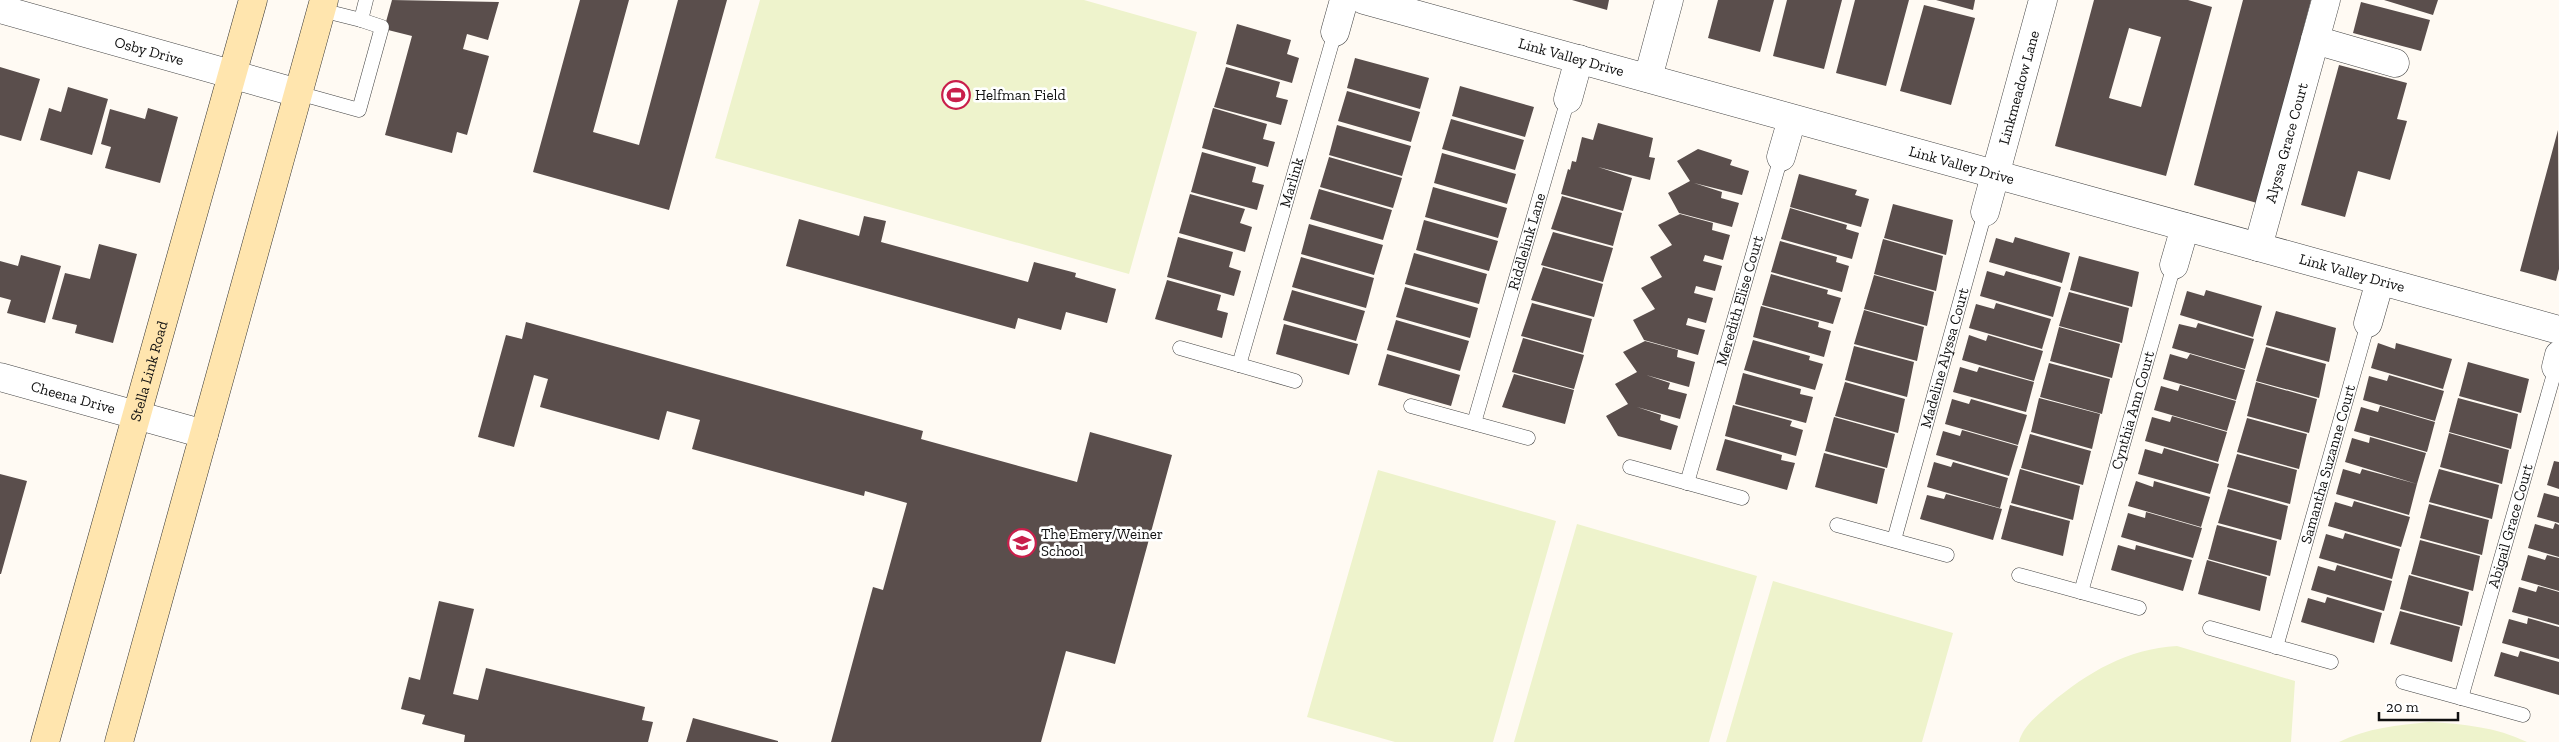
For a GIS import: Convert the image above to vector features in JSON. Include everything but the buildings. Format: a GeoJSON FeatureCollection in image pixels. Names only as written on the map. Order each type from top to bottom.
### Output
{"type":"FeatureCollection","features":[{"type":"Feature","properties":{"kind":"main road","name":"Stella Link Road"},"geometry":{"type":"LineString","coordinates":[[45,742],[138,416],[253,0]]}},
{"type":"Feature","properties":{"kind":"main road"},"geometry":{"type":"LineString","coordinates":[[119,742],[322,5]]}},
{"type":"Feature","properties":{"kind":"street","name":"Marlink"},"geometry":{"type":"LineString","coordinates":[[1335,32],[1344,0]]}},
{"type":"Feature","properties":{"kind":"street","name":"Link Valley Drive"},"geometry":{"type":"LineString","coordinates":[[1364,0],[2559,330]]}},
{"type":"Feature","properties":{"kind":"street"},"geometry":{"type":"LineString","coordinates":[[1648,78],[1669,0]]}},
{"type":"Feature","properties":{"kind":"street","name":"Linkmeadow Lane"},"geometry":{"type":"LineString","coordinates":[[1996,175],[2043,0]]}},
{"type":"Feature","properties":{"kind":"street","name":"Alyssa Grace Court"},"geometry":{"type":"LineString","coordinates":[[2258,247],[2326,0]]}},
{"type":"Feature","properties":{"kind":"street","name":"Osby Drive"},"geometry":{"type":"LineString","coordinates":[[0,9],[298,93]]}},
{"type":"Feature","properties":{"kind":"street"},"geometry":{"type":"LineString","coordinates":[[2315,40],[2395,63]]}},
{"type":"Feature","properties":{"kind":"street","name":"Riddlelink Lane"},"geometry":{"type":"LineString","coordinates":[[1568,98],[1579,59]]}},
{"type":"Feature","properties":{"kind":"street","name":"Meredith Elise Court"},"geometry":{"type":"LineString","coordinates":[[1781,156],[1792,119]]}},
{"type":"Feature","properties":{"kind":"street","name":"Madeline Alyssa Court"},"geometry":{"type":"LineString","coordinates":[[1985,212],[1996,175]]}},
{"type":"Feature","properties":{"kind":"street","name":"Cynthia Ann Court"},"geometry":{"type":"LineString","coordinates":[[2174,265],[2185,228]]}},
{"type":"Feature","properties":{"kind":"street","name":"Samantha Suzanne Court"},"geometry":{"type":"LineString","coordinates":[[2368,323],[2380,281]]}},
{"type":"Feature","properties":{"kind":"street","name":"Cheena Drive"},"geometry":{"type":"LineString","coordinates":[[0,377],[204,434]]}},
{"type":"Feature","properties":{"kind":"lane"},"geometry":{"type":"LineString","coordinates":[[361,20],[366,0]]}},
{"type":"Feature","properties":{"kind":"lane"},"geometry":{"type":"LineString","coordinates":[[298,93],[359,110],[382,26],[322,5]]}},
{"type":"Feature","properties":{"kind":"lane","name":"Marlink"},"geometry":{"type":"LineString","coordinates":[[1239,365],[1335,32]]}},
{"type":"Feature","properties":{"kind":"lane","name":"Riddlelink Lane"},"geometry":{"type":"LineString","coordinates":[[1474,423],[1568,98]]}},
{"type":"Feature","properties":{"kind":"lane","name":"Meredith Elise Court"},"geometry":{"type":"LineString","coordinates":[[1687,482],[1781,156]]}},
{"type":"Feature","properties":{"kind":"lane","name":"Madeline Alyssa Court"},"geometry":{"type":"LineString","coordinates":[[1894,540],[1985,212]]}},
{"type":"Feature","properties":{"kind":"lane","name":"Cynthia Ann Court"},"geometry":{"type":"LineString","coordinates":[[2081,592],[2174,265]]}},
{"type":"Feature","properties":{"kind":"lane","name":"Samantha Suzanne Court"},"geometry":{"type":"LineString","coordinates":[[2276,647],[2368,323]]}},
{"type":"Feature","properties":{"kind":"lane"},"geometry":{"type":"LineString","coordinates":[[1180,348],[1295,381]]}},
{"type":"Feature","properties":{"kind":"lane","name":"Abigail Grace Court"},"geometry":{"type":"LineString","coordinates":[[2462,698],[2557,361]]}},
{"type":"Feature","properties":{"kind":"lane"},"geometry":{"type":"LineString","coordinates":[[1411,406],[1528,438]]}},
{"type":"Feature","properties":{"kind":"lane"},"geometry":{"type":"LineString","coordinates":[[1630,467],[1742,498]]}},
{"type":"Feature","properties":{"kind":"lane"},"geometry":{"type":"LineString","coordinates":[[1837,524],[1947,555]]}},
{"type":"Feature","properties":{"kind":"lane"},"geometry":{"type":"LineString","coordinates":[[2019,575],[2139,608]]}},
{"type":"Feature","properties":{"kind":"lane"},"geometry":{"type":"LineString","coordinates":[[2210,628],[2331,662]]}},
{"type":"Feature","properties":{"kind":"lane"},"geometry":{"type":"LineString","coordinates":[[2403,682],[2523,714]]}},
{"type":"Feature","properties":{"kind":"green space","name":"Helfman Field"},"geometry":{"type":"Polygon","coordinates":[[[760,0],[1084,0],[1197,32],[1129,274],[715,158],[760,0]]]}},
{"type":"Feature","properties":{"kind":"green space"},"geometry":{"type":"Polygon","coordinates":[[[1378,470],[1556,521],[1493,742],[1395,742],[1307,717],[1378,470]]]}},
{"type":"Feature","properties":{"kind":"green space"},"geometry":{"type":"Polygon","coordinates":[[[1577,524],[1757,576],[1709,742],[1514,742],[1577,524]]]}},
{"type":"Feature","properties":{"kind":"green space"},"geometry":{"type":"Polygon","coordinates":[[[1773,581],[1953,633],[1922,742],[1726,742],[1773,581]]]}},
{"type":"Feature","properties":{"kind":"green space"},"geometry":{"type":"Polygon","coordinates":[[[2177,646],[2295,681],[2291,742],[2019,742],[2027,726],[2036,717],[2064,692],[2094,672],[2125,657],[2159,648],[2177,646]]]}},
{"type":"Feature","properties":{"kind":"green space"},"geometry":{"type":"Polygon","coordinates":[[[2429,722],[2467,725],[2503,733],[2527,742],[2339,742],[2372,730],[2429,722]]]}},
{"type":"Feature","properties":{"kind":"place","name":"Helfman Field"},"geometry":{"type":"Point","coordinates":[956,95]}},
{"type":"Feature","properties":{"kind":"place","name":"The Emery/Weiner School"},"geometry":{"type":"Point","coordinates":[1022,543]}}]}
